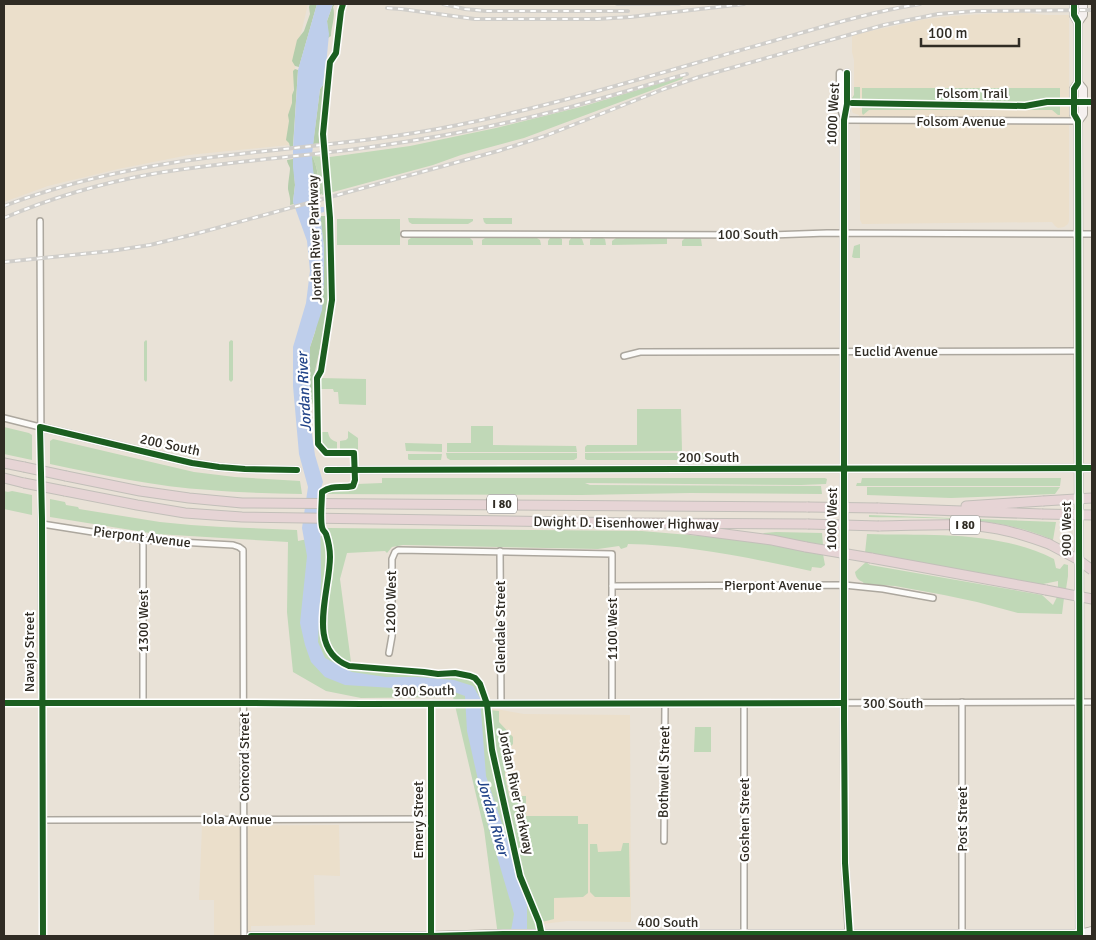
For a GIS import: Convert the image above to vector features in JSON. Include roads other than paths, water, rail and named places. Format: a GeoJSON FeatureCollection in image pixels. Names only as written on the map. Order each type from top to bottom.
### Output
{"type":"FeatureCollection","features":[{"type":"Feature","properties":{"kind":"highway","name":"Dwight D. Eisenhower Highway"},"geometry":{"type":"LineString","coordinates":[[4,463],[140,491],[242,503],[808,507],[1092,515]]}},
{"type":"Feature","properties":{"kind":"highway","name":"Dwight D. Eisenhower Highway"},"geometry":{"type":"LineString","coordinates":[[4,478],[65,492],[185,513],[242,517],[637,524],[965,525],[1024,535],[1049,544],[1077,559],[1092,570]]}},
{"type":"Feature","properties":{"kind":"highway"},"geometry":{"type":"LineString","coordinates":[[916,509],[1092,498]]}},
{"type":"Feature","properties":{"kind":"highway"},"geometry":{"type":"LineString","coordinates":[[637,524],[728,533],[772,540],[1092,599]]}},
{"type":"Feature","properties":{"kind":"main road","name":"900 West"},"geometry":{"type":"LineString","coordinates":[[1074,4],[1074,15],[1078,22],[1078,83],[1083,89],[1083,114],[1078,121],[1081,936]]}},
{"type":"Feature","properties":{"kind":"main road","name":"900 West"},"geometry":{"type":"LineString","coordinates":[[1078,22],[1083,15],[1083,4]]}},
{"type":"Feature","properties":{"kind":"main road","name":"400 South"},"geometry":{"type":"LineString","coordinates":[[251,936],[534,934],[1081,936],[1092,931]]}},
{"type":"Feature","properties":{"kind":"street","name":"1000 West"},"geometry":{"type":"LineString","coordinates":[[840,73],[840,104],[844,120],[845,234],[845,864],[850,935]]}},
{"type":"Feature","properties":{"kind":"street","name":"1000 West"},"geometry":{"type":"LineString","coordinates":[[844,120],[848,104],[848,73]]}},
{"type":"Feature","properties":{"kind":"street","name":"Folsom Avenue"},"geometry":{"type":"LineString","coordinates":[[844,120],[1078,121]]}},
{"type":"Feature","properties":{"kind":"street","name":"Navajo Street"},"geometry":{"type":"LineString","coordinates":[[40,221],[43,936]]}},
{"type":"Feature","properties":{"kind":"street","name":"100 South"},"geometry":{"type":"LineString","coordinates":[[404,234],[1092,234]]}},
{"type":"Feature","properties":{"kind":"street","name":"Euclid Avenue"},"geometry":{"type":"LineString","coordinates":[[624,356],[640,352],[1078,351]]}},
{"type":"Feature","properties":{"kind":"street","name":"200 South"},"geometry":{"type":"LineString","coordinates":[[4,418],[219,468],[297,470]]}},
{"type":"Feature","properties":{"kind":"street","name":"200 South"},"geometry":{"type":"LineString","coordinates":[[327,470],[1092,468]]}},
{"type":"Feature","properties":{"kind":"street","name":"Pierpont Avenue"},"geometry":{"type":"LineString","coordinates":[[42,524],[143,540],[242,548]]}},
{"type":"Feature","properties":{"kind":"street","name":"1300 West"},"geometry":{"type":"LineString","coordinates":[[143,540],[143,703]]}},
{"type":"Feature","properties":{"kind":"street","name":"Concord Street"},"geometry":{"type":"LineString","coordinates":[[242,548],[244,555],[244,936]]}},
{"type":"Feature","properties":{"kind":"street","name":"1200 West"},"geometry":{"type":"LineString","coordinates":[[389,653],[392,636],[392,559],[395,552],[403,549],[500,551]]}},
{"type":"Feature","properties":{"kind":"street","name":"1100 West"},"geometry":{"type":"LineString","coordinates":[[500,551],[612,554],[612,703]]}},
{"type":"Feature","properties":{"kind":"street","name":"Glendale Street"},"geometry":{"type":"LineString","coordinates":[[500,551],[500,703]]}},
{"type":"Feature","properties":{"kind":"street","name":"Pierpont Avenue"},"geometry":{"type":"LineString","coordinates":[[612,586],[844,585],[883,589],[933,598]]}},
{"type":"Feature","properties":{"kind":"street","name":"Post Street"},"geometry":{"type":"LineString","coordinates":[[962,702],[962,935]]}},
{"type":"Feature","properties":{"kind":"street","name":"300 South"},"geometry":{"type":"LineString","coordinates":[[4,703],[1092,702]]}},
{"type":"Feature","properties":{"kind":"street","name":"Bothwell Street"},"geometry":{"type":"LineString","coordinates":[[664,841],[665,703]]}},
{"type":"Feature","properties":{"kind":"street","name":"Goshen Street"},"geometry":{"type":"LineString","coordinates":[[744,703],[744,935]]}},
{"type":"Feature","properties":{"kind":"street","name":"Emery Street"},"geometry":{"type":"LineString","coordinates":[[431,704],[431,936]]}},
{"type":"Feature","properties":{"kind":"street","name":"Iola Avenue"},"geometry":{"type":"LineString","coordinates":[[42,820],[431,818]]}},
{"type":"Feature","properties":{"kind":"water","name":"Jordan River"},"geometry":{"type":"Polygon","coordinates":[[[317,4],[333,4],[327,21],[329,34],[326,66],[323,85],[320,89],[312,154],[319,207],[324,207],[324,212],[320,213],[324,247],[322,310],[310,347],[310,395],[308,397],[315,455],[323,482],[320,491],[321,581],[318,642],[325,658],[352,672],[386,677],[454,680],[473,686],[480,698],[486,776],[527,898],[527,936],[510,936],[514,914],[489,829],[467,731],[465,696],[443,688],[393,688],[345,685],[325,677],[311,662],[300,623],[307,556],[302,528],[308,487],[299,454],[293,386],[293,347],[306,303],[310,271],[307,241],[293,202],[295,185],[293,149],[298,70],[317,4]]]}},
{"type":"Feature","properties":{"kind":"railway"},"geometry":{"type":"LineString","coordinates":[[443,4],[485,11],[628,11]]}},
{"type":"Feature","properties":{"kind":"railway"},"geometry":{"type":"LineString","coordinates":[[617,4],[679,4]]}},
{"type":"Feature","properties":{"kind":"railway"},"geometry":{"type":"LineString","coordinates":[[387,8],[475,19],[597,19],[744,4]]}},
{"type":"Feature","properties":{"kind":"railway"},"geometry":{"type":"LineString","coordinates":[[4,206],[68,185],[111,174],[177,162],[388,137],[458,125],[538,107],[617,86],[846,20],[920,4]]}},
{"type":"Feature","properties":{"kind":"railway"},"geometry":{"type":"LineString","coordinates":[[4,262],[111,251],[150,245],[195,234],[498,151],[545,136],[699,77],[884,25],[938,14],[975,11],[1092,10]]}},
{"type":"Feature","properties":{"kind":"railway"},"geometry":{"type":"LineString","coordinates":[[4,218],[58,198],[133,178],[208,166],[378,146],[448,135],[540,115],[687,74]]}}]}
